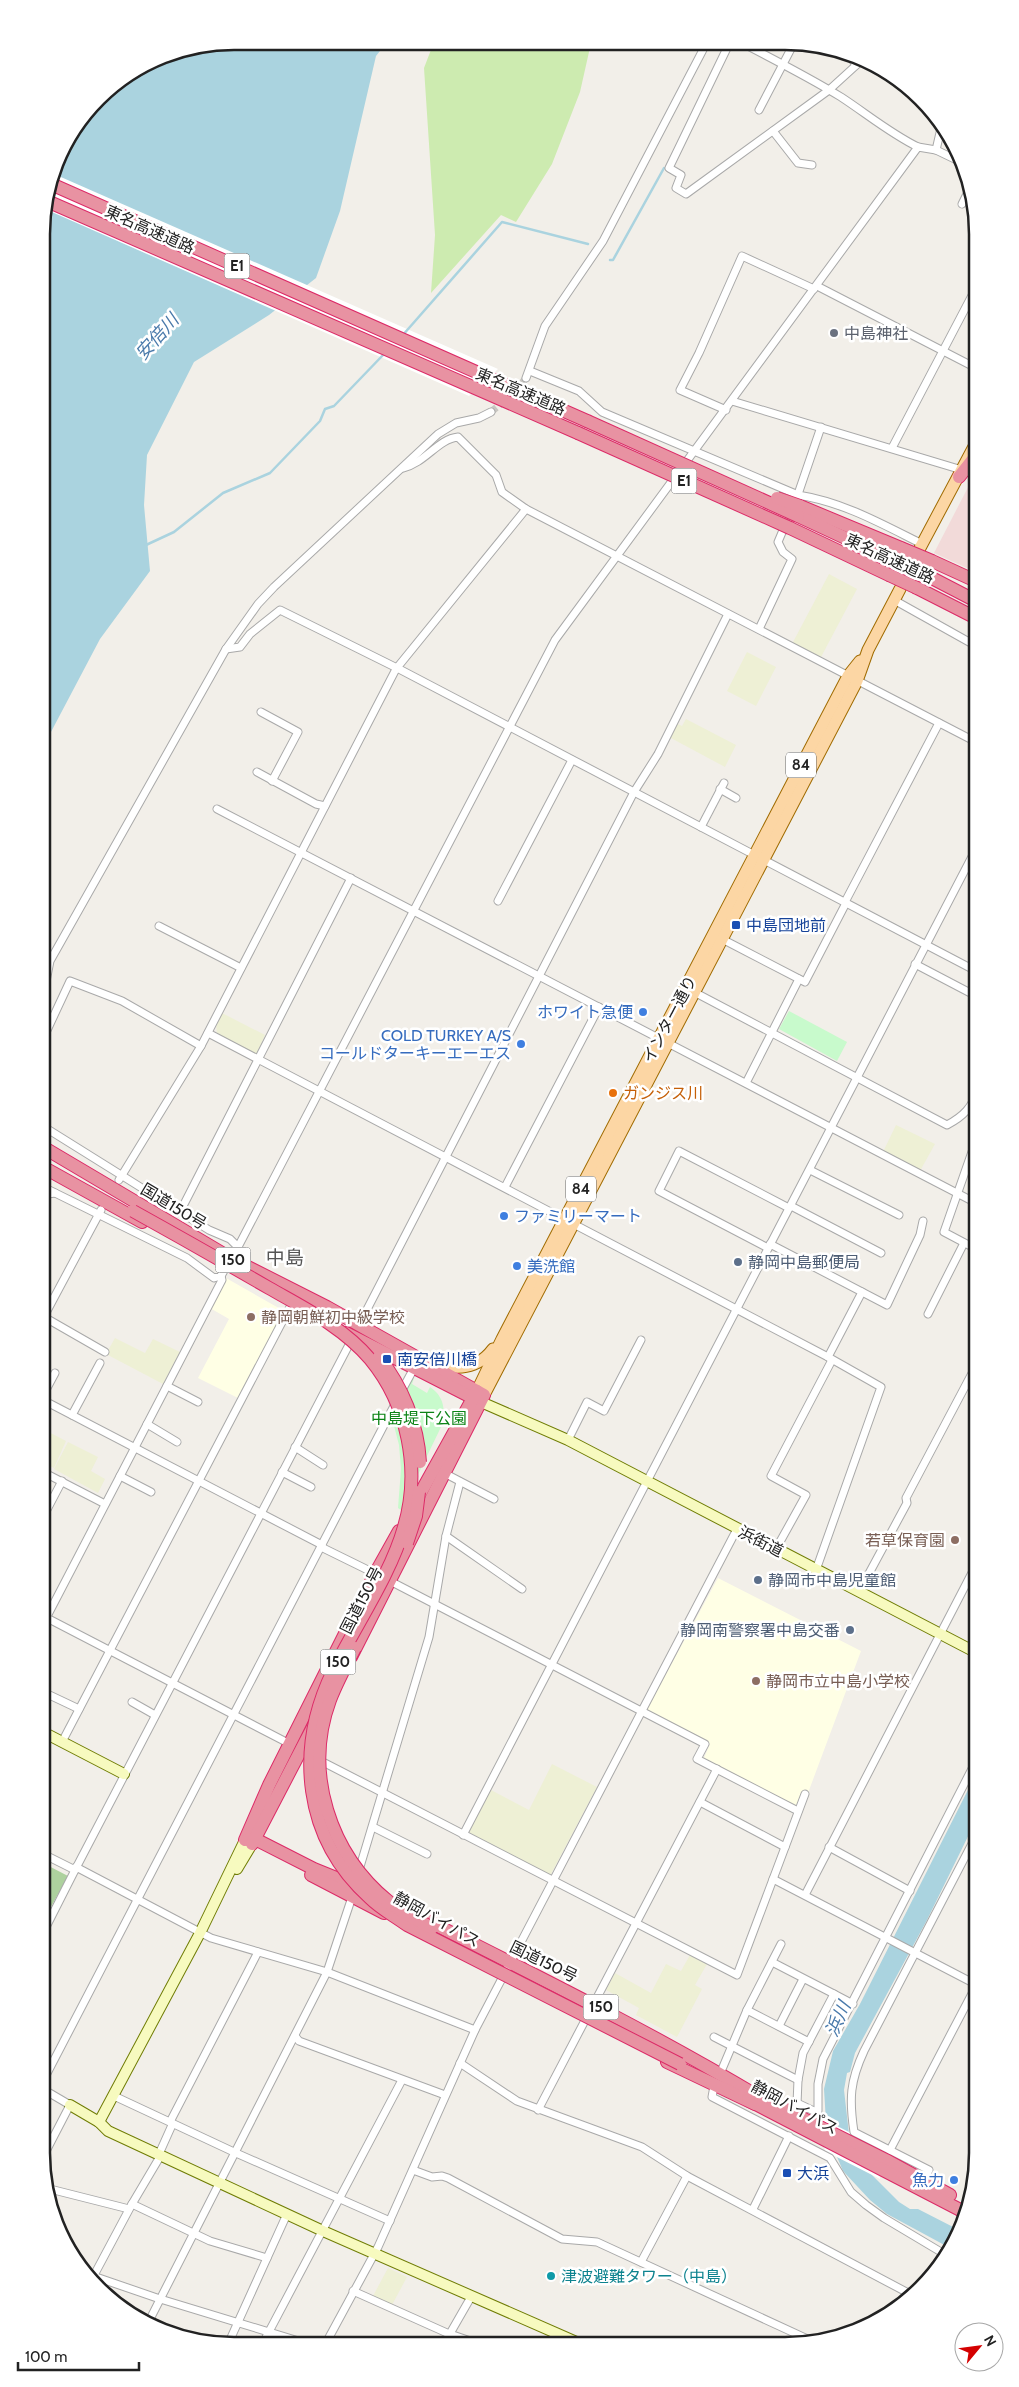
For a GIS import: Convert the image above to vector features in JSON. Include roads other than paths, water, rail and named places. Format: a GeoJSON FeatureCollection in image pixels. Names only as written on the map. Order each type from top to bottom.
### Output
{"type":"FeatureCollection","features":[{"type":"Feature","properties":{"kind":"highway","name":"東名高速道路"},"geometry":{"type":"LineString","coordinates":[[56,186],[697,470],[799,506],[895,561],[969,597]]}},
{"type":"Feature","properties":{"kind":"highway","name":"東名高速道路"},"geometry":{"type":"LineString","coordinates":[[53,205],[578,433],[790,528],[969,614]]}},
{"type":"Feature","properties":{"kind":"highway"},"geometry":{"type":"LineString","coordinates":[[960,473],[969,463]]}},
{"type":"Feature","properties":{"kind":"highway"},"geometry":{"type":"LineString","coordinates":[[799,506],[969,578]]}},
{"type":"Feature","properties":{"kind":"highway","name":"国道150号"},"geometry":{"type":"LineString","coordinates":[[50,1151],[226,1267],[356,1331],[456,1395],[460,1405],[459,1414],[443,1446],[440,1458]]}},
{"type":"Feature","properties":{"kind":"highway","name":"国道150号"},"geometry":{"type":"LineString","coordinates":[[50,1158],[134,1209]]}},
{"type":"Feature","properties":{"kind":"highway","name":"国道150号"},"geometry":{"type":"LineString","coordinates":[[50,1164],[134,1209]]}},
{"type":"Feature","properties":{"kind":"highway","name":"国道150号"},"geometry":{"type":"LineString","coordinates":[[50,1170],[226,1267],[291,1306],[356,1331],[371,1334],[479,1397]]}},
{"type":"Feature","properties":{"kind":"highway","name":"静岡バイパス"},"geometry":{"type":"LineString","coordinates":[[134,1209],[284,1297],[345,1336],[376,1368],[390,1390],[403,1420],[412,1474],[410,1498],[404,1527],[390,1562],[322,1696],[314,1720],[311,1742],[310,1779],[315,1809],[327,1841],[344,1871],[370,1899],[407,1924],[757,2101],[824,2141],[960,2210]]}},
{"type":"Feature","properties":{"kind":"highway","name":"国道150号"},"geometry":{"type":"LineString","coordinates":[[435,1380],[479,1397]]}},
{"type":"Feature","properties":{"kind":"highway","name":"国道150号"},"geometry":{"type":"LineString","coordinates":[[479,1397],[440,1458],[375,1574],[251,1841],[314,1868],[504,1978],[714,2086],[757,2101]]}},
{"type":"Feature","properties":{"kind":"highway","name":"国道150号"},"geometry":{"type":"LineString","coordinates":[[295,1747],[340,1678],[446,1474],[479,1397]]}},
{"type":"Feature","properties":{"kind":"highway","name":"国道150号"},"geometry":{"type":"LineString","coordinates":[[353,1891],[511,1963],[595,2004],[720,2074],[757,2101]]}},
{"type":"Feature","properties":{"kind":"highway","name":"静岡バイパス"},"geometry":{"type":"LineString","coordinates":[[757,2101],[820,2126],[962,2202]]}},
{"type":"Feature","properties":{"kind":"main road"},"geometry":{"type":"LineString","coordinates":[[921,546],[969,456]]}},
{"type":"Feature","properties":{"kind":"main road","name":"インター通り"},"geometry":{"type":"LineString","coordinates":[[479,1397],[569,1221],[900,589]]}},
{"type":"Feature","properties":{"kind":"main road","name":"インター通り"},"geometry":{"type":"LineString","coordinates":[[663,1041],[694,992],[722,939],[759,857]]}},
{"type":"Feature","properties":{"kind":"main road","name":"インター通り"},"geometry":{"type":"LineString","coordinates":[[479,1397],[502,1339],[569,1221]]}},
{"type":"Feature","properties":{"kind":"main road"},"geometry":{"type":"LineString","coordinates":[[371,1334],[436,1363],[456,1368],[479,1363],[490,1354],[502,1339]]}},
{"type":"Feature","properties":{"kind":"street"},"geometry":{"type":"LineString","coordinates":[[703,50],[603,241],[545,326],[528,374],[578,391],[602,412],[693,451],[799,506],[823,499],[861,514],[921,546]]}},
{"type":"Feature","properties":{"kind":"street"},"geometry":{"type":"LineString","coordinates":[[726,50],[669,168],[684,173],[676,188],[686,194],[716,170],[829,90],[856,64]]}},
{"type":"Feature","properties":{"kind":"street"},"geometry":{"type":"LineString","coordinates":[[755,50],[829,90],[904,140],[918,147],[936,150],[952,158]]}},
{"type":"Feature","properties":{"kind":"street"},"geometry":{"type":"LineString","coordinates":[[759,110],[791,50]]}},
{"type":"Feature","properties":{"kind":"street"},"geometry":{"type":"LineString","coordinates":[[773,131],[798,163],[812,164]]}},
{"type":"Feature","properties":{"kind":"street"},"geometry":{"type":"LineString","coordinates":[[936,150],[940,135]]}},
{"type":"Feature","properties":{"kind":"street"},"geometry":{"type":"LineString","coordinates":[[50,1607],[555,640],[918,147]]}},
{"type":"Feature","properties":{"kind":"street"},"geometry":{"type":"LineString","coordinates":[[962,204],[965,198]]}},
{"type":"Feature","properties":{"kind":"street"},"geometry":{"type":"LineString","coordinates":[[726,410],[680,390],[699,353],[742,256],[816,288],[969,364]]}},
{"type":"Feature","properties":{"kind":"street"},"geometry":{"type":"LineString","coordinates":[[892,448],[969,301]]}},
{"type":"Feature","properties":{"kind":"street"},"geometry":{"type":"LineString","coordinates":[[732,401],[892,448],[960,473]]}},
{"type":"Feature","properties":{"kind":"street"},"geometry":{"type":"LineString","coordinates":[[50,961],[226,649],[258,604],[274,586],[449,426],[479,418],[491,412]]}},
{"type":"Feature","properties":{"kind":"street"},"geometry":{"type":"LineString","coordinates":[[759,629],[792,559],[783,552],[778,542],[799,506],[821,427]]}},
{"type":"Feature","properties":{"kind":"street"},"geometry":{"type":"LineString","coordinates":[[401,468],[418,462],[446,441],[458,437],[496,475],[502,492],[526,509],[969,738]]}},
{"type":"Feature","properties":{"kind":"street"},"geometry":{"type":"LineString","coordinates":[[120,1177],[201,1046],[396,669],[526,509]]}},
{"type":"Feature","properties":{"kind":"street"},"geometry":{"type":"LineString","coordinates":[[894,600],[969,642]]}},
{"type":"Feature","properties":{"kind":"street"},"geometry":{"type":"LineString","coordinates":[[226,649],[240,647],[250,634],[280,610],[509,727],[969,967]]}},
{"type":"Feature","properties":{"kind":"street"},"geometry":{"type":"LineString","coordinates":[[50,1920],[634,792],[658,754],[728,614]]}},
{"type":"Feature","properties":{"kind":"street"},"geometry":{"type":"LineString","coordinates":[[261,712],[298,732],[272,780]]}},
{"type":"Feature","properties":{"kind":"street"},"geometry":{"type":"LineString","coordinates":[[722,939],[805,982],[939,723]]}},
{"type":"Feature","properties":{"kind":"street"},"geometry":{"type":"LineString","coordinates":[[498,900],[572,760]]}},
{"type":"Feature","properties":{"kind":"street"},"geometry":{"type":"LineString","coordinates":[[257,772],[316,804],[325,806]]}},
{"type":"Feature","properties":{"kind":"street"},"geometry":{"type":"LineString","coordinates":[[701,827],[722,786],[736,798]]}},
{"type":"Feature","properties":{"kind":"street"},"geometry":{"type":"LineString","coordinates":[[217,809],[969,1200]]}},
{"type":"Feature","properties":{"kind":"street"},"geometry":{"type":"LineString","coordinates":[[463,1835],[969,861]]}},
{"type":"Feature","properties":{"kind":"street"},"geometry":{"type":"LineString","coordinates":[[180,1212],[351,878]]}},
{"type":"Feature","properties":{"kind":"street"},"geometry":{"type":"LineString","coordinates":[[159,926],[241,968]]}},
{"type":"Feature","properties":{"kind":"street"},"geometry":{"type":"LineString","coordinates":[[915,964],[969,992]]}},
{"type":"Feature","properties":{"kind":"street"},"geometry":{"type":"LineString","coordinates":[[746,1083],[799,980]]}},
{"type":"Feature","properties":{"kind":"street"},"geometry":{"type":"LineString","coordinates":[[50,1024],[70,981],[122,1001],[201,1046]]}},
{"type":"Feature","properties":{"kind":"street"},"geometry":{"type":"LineString","coordinates":[[694,992],[947,1124],[965,1114],[969,1108]]}},
{"type":"Feature","properties":{"kind":"street"},"geometry":{"type":"LineString","coordinates":[[505,1187],[598,1007]]}},
{"type":"Feature","properties":{"kind":"street"},"geometry":{"type":"LineString","coordinates":[[208,1033],[505,1187],[881,1387],[816,1570]]}},
{"type":"Feature","properties":{"kind":"street"},"geometry":{"type":"LineString","coordinates":[[50,1130],[120,1177],[209,1230],[230,1239],[238,1247]]}},
{"type":"Feature","properties":{"kind":"street"},"geometry":{"type":"LineString","coordinates":[[881,1253],[679,1151],[659,1191],[887,1305],[920,1235],[922,1221]]}},
{"type":"Feature","properties":{"kind":"street"},"geometry":{"type":"LineString","coordinates":[[969,1161],[944,1232],[969,1246]]}},
{"type":"Feature","properties":{"kind":"street"},"geometry":{"type":"LineString","coordinates":[[810,1170],[898,1215]]}},
{"type":"Feature","properties":{"kind":"street"},"geometry":{"type":"LineString","coordinates":[[50,1190],[100,1213],[187,1258],[214,1278],[226,1267]]}},
{"type":"Feature","properties":{"kind":"street"},"geometry":{"type":"LineString","coordinates":[[50,1194],[55,1193]]}},
{"type":"Feature","properties":{"kind":"street"},"geometry":{"type":"LineString","coordinates":[[50,1307],[100,1213]]}},
{"type":"Feature","properties":{"kind":"street"},"geometry":{"type":"LineString","coordinates":[[928,1314],[964,1243]]}},
{"type":"Feature","properties":{"kind":"street"},"geometry":{"type":"LineString","coordinates":[[776,1549],[806,1495],[771,1476],[862,1292]]}},
{"type":"Feature","properties":{"kind":"street"},"geometry":{"type":"LineString","coordinates":[[62,1742],[197,1480],[291,1306]]}},
{"type":"Feature","properties":{"kind":"street"},"geometry":{"type":"LineString","coordinates":[[50,1324],[105,1352]]}},
{"type":"Feature","properties":{"kind":"street"},"geometry":{"type":"LineString","coordinates":[[568,1440],[587,1402],[604,1411],[641,1340]]}},
{"type":"Feature","properties":{"kind":"street"},"geometry":{"type":"LineString","coordinates":[[72,1415],[100,1363]]}},
{"type":"Feature","properties":{"kind":"street"},"geometry":{"type":"LineString","coordinates":[[50,2070],[414,1368]]}},
{"type":"Feature","properties":{"kind":"street"},"geometry":{"type":"LineString","coordinates":[[50,1383],[56,1373]]}},
{"type":"Feature","properties":{"kind":"street"},"geometry":{"type":"LineString","coordinates":[[859,1592],[907,1503],[906,1498],[969,1379]]}},
{"type":"Feature","properties":{"kind":"street"},"geometry":{"type":"LineString","coordinates":[[167,1386],[198,1402]]}},
{"type":"Feature","properties":{"kind":"street","name":"浜街道"},"geometry":{"type":"LineString","coordinates":[[479,1397],[501,1402],[543,1430],[568,1440],[969,1648]]}},
{"type":"Feature","properties":{"kind":"street"},"geometry":{"type":"LineString","coordinates":[[50,1404],[705,1744],[697,1759],[798,1811]]}},
{"type":"Feature","properties":{"kind":"street"},"geometry":{"type":"LineString","coordinates":[[147,1424],[177,1442]]}},
{"type":"Feature","properties":{"kind":"street"},"geometry":{"type":"LineString","coordinates":[[296,1447],[323,1465]]}},
{"type":"Feature","properties":{"kind":"street"},"geometry":{"type":"LineString","coordinates":[[282,1472],[311,1487]]}},
{"type":"Feature","properties":{"kind":"street"},"geometry":{"type":"LineString","coordinates":[[446,1474],[494,1499]]}},
{"type":"Feature","properties":{"kind":"street"},"geometry":{"type":"LineString","coordinates":[[50,1475],[105,1504]]}},
{"type":"Feature","properties":{"kind":"street"},"geometry":{"type":"LineString","coordinates":[[120,1476],[151,1492]]}},
{"type":"Feature","properties":{"kind":"street"},"geometry":{"type":"LineString","coordinates":[[50,1504],[62,1481]]}},
{"type":"Feature","properties":{"kind":"street"},"geometry":{"type":"LineString","coordinates":[[151,2317],[327,1972],[373,1827],[429,1637],[446,1536],[460,1482]]}},
{"type":"Feature","properties":{"kind":"street"},"geometry":{"type":"LineString","coordinates":[[329,2337],[374,2254],[475,2030],[504,1978],[737,1529]]}},
{"type":"Feature","properties":{"kind":"street"},"geometry":{"type":"LineString","coordinates":[[446,1536],[522,1589]]}},
{"type":"Feature","properties":{"kind":"street"},"geometry":{"type":"LineString","coordinates":[[805,1896],[969,1580]]}},
{"type":"Feature","properties":{"kind":"street"},"geometry":{"type":"LineString","coordinates":[[50,1621],[234,1714],[553,1882],[737,1976],[805,1794]]}},
{"type":"Feature","properties":{"kind":"street"},"geometry":{"type":"LineString","coordinates":[[50,1694],[79,1708]]}},
{"type":"Feature","properties":{"kind":"street"},"geometry":{"type":"LineString","coordinates":[[132,1702],[155,1715]]}},
{"type":"Feature","properties":{"kind":"street"},"geometry":{"type":"LineString","coordinates":[[50,1736],[124,1774]]}},
{"type":"Feature","properties":{"kind":"street"},"geometry":{"type":"LineString","coordinates":[[538,2110],[717,1769]]}},
{"type":"Feature","properties":{"kind":"street"},"geometry":{"type":"LineString","coordinates":[[834,1994],[800,2062],[797,2103],[818,2112],[818,2084],[824,2059],[888,1938],[969,1775]]}},
{"type":"Feature","properties":{"kind":"street"},"geometry":{"type":"LineString","coordinates":[[700,1802],[786,1847]]}},
{"type":"Feature","properties":{"kind":"street"},"geometry":{"type":"LineString","coordinates":[[373,1827],[427,1854]]}},
{"type":"Feature","properties":{"kind":"street"},"geometry":{"type":"LineString","coordinates":[[99,2122],[214,1905],[251,1841]]}},
{"type":"Feature","properties":{"kind":"street"},"geometry":{"type":"LineString","coordinates":[[830,1847],[910,1891]]}},
{"type":"Feature","properties":{"kind":"street"},"geometry":{"type":"LineString","coordinates":[[923,2181],[929,2170],[854,2132],[850,2093],[857,2066],[864,2051],[969,1849]]}},
{"type":"Feature","properties":{"kind":"street"},"geometry":{"type":"LineString","coordinates":[[50,1857],[200,1933],[327,1972],[475,2030]]}},
{"type":"Feature","properties":{"kind":"street"},"geometry":{"type":"LineString","coordinates":[[773,1879],[969,1980]]}},
{"type":"Feature","properties":{"kind":"street"},"geometry":{"type":"LineString","coordinates":[[720,2074],[747,2010],[781,1944]]}},
{"type":"Feature","properties":{"kind":"street"},"geometry":{"type":"LineString","coordinates":[[95,2273],[130,2206],[160,2155],[172,2125],[172,2120],[258,1952]]}},
{"type":"Feature","properties":{"kind":"street"},"geometry":{"type":"LineString","coordinates":[[772,1962],[853,2004]]}},
{"type":"Feature","properties":{"kind":"street"},"geometry":{"type":"LineString","coordinates":[[778,2026],[803,1979]]}},
{"type":"Feature","properties":{"kind":"street"},"geometry":{"type":"LineString","coordinates":[[890,2150],[969,1999]]}},
{"type":"Feature","properties":{"kind":"street"},"geometry":{"type":"LineString","coordinates":[[747,2010],[809,2042]]}},
{"type":"Feature","properties":{"kind":"street"},"geometry":{"type":"LineString","coordinates":[[295,2036],[299,2041],[445,2095]]}},
{"type":"Feature","properties":{"kind":"street"},"geometry":{"type":"LineString","coordinates":[[714,2036],[798,2080]]}},
{"type":"Feature","properties":{"kind":"street"},"geometry":{"type":"LineString","coordinates":[[460,2064],[517,2101],[642,2147],[687,2176],[753,2209],[905,2291]]}},
{"type":"Feature","properties":{"kind":"street"},"geometry":{"type":"LineString","coordinates":[[266,2337],[402,2080]]}},
{"type":"Feature","properties":{"kind":"street"},"geometry":{"type":"LineString","coordinates":[[714,2086],[712,2097],[830,2158],[850,2192],[884,2218],[940,2251]]}},
{"type":"Feature","properties":{"kind":"street"},"geometry":{"type":"LineString","coordinates":[[50,2093],[99,2122],[108,2130],[160,2155],[323,2231],[561,2337]]}},
{"type":"Feature","properties":{"kind":"street"},"geometry":{"type":"LineString","coordinates":[[114,2096],[172,2125],[390,2220]]}},
{"type":"Feature","properties":{"kind":"street"},"geometry":{"type":"LineString","coordinates":[[50,2144],[70,2105]]}},
{"type":"Feature","properties":{"kind":"street"},"geometry":{"type":"LineString","coordinates":[[753,2209],[789,2136]]}},
{"type":"Feature","properties":{"kind":"street"},"geometry":{"type":"LineString","coordinates":[[413,2170],[432,2177],[442,2176],[448,2178],[562,2239],[597,2242],[802,2336]]}},
{"type":"Feature","properties":{"kind":"street"},"geometry":{"type":"LineString","coordinates":[[642,2262],[687,2176]]}},
{"type":"Feature","properties":{"kind":"street"},"geometry":{"type":"LineString","coordinates":[[54,2190],[130,2206],[193,2234],[267,2258]]}},
{"type":"Feature","properties":{"kind":"street"},"geometry":{"type":"LineString","coordinates":[[232,2337],[287,2214]]}},
{"type":"Feature","properties":{"kind":"street"},"geometry":{"type":"LineString","coordinates":[[102,2281],[285,2337]]}},
{"type":"Feature","properties":{"kind":"street"},"geometry":{"type":"LineString","coordinates":[[353,2291],[447,2333],[461,2337]]}},
{"type":"Feature","properties":{"kind":"street"},"geometry":{"type":"LineString","coordinates":[[448,2337],[471,2297]]}},
{"type":"Feature","properties":{"kind":"water","name":"安倍川"},"geometry":{"type":"Polygon","coordinates":[[[222,50],[381,50],[376,56],[340,211],[316,278],[269,315],[194,362],[147,455],[144,505],[150,571],[100,639],[50,734],[50,222],[56,186],[64,163],[81,132],[104,104],[132,81],[163,64],[186,56],[222,50]]]}},
{"type":"Feature","properties":{"kind":"water"},"geometry":{"type":"Polygon","coordinates":[[[969,1788],[969,1834],[927,1920],[855,2053],[850,2072],[847,2073],[844,2090],[849,2134],[872,2175],[899,2202],[910,2209],[918,2209],[953,2227],[944,2245],[887,2214],[870,2200],[843,2171],[829,2138],[824,2089],[833,2051],[860,2004],[969,1788]]]}},
{"type":"Feature","properties":{"kind":"waterway"},"geometry":{"type":"LineString","coordinates":[[610,260],[613,260],[664,168]]}},
{"type":"Feature","properties":{"kind":"waterway"},"geometry":{"type":"LineString","coordinates":[[402,336],[502,222],[588,244]]}},
{"type":"Feature","properties":{"kind":"waterway"},"geometry":{"type":"LineString","coordinates":[[146,545],[174,532],[223,493],[270,473],[320,421],[325,409],[334,406],[384,354]]}},
{"type":"Feature","properties":{"kind":"tunnel"},"geometry":{"type":"LineString","coordinates":[[491,412],[514,393],[526,378]]}},
{"type":"Feature","properties":{"kind":"place","name":"中島神社"},"geometry":{"type":"Point","coordinates":[834,333]}},
{"type":"Feature","properties":{"kind":"place","name":"中島団地前"},"geometry":{"type":"Point","coordinates":[736,925]}},
{"type":"Feature","properties":{"kind":"place","name":"ホワイト急便"},"geometry":{"type":"Point","coordinates":[643,1012]}},
{"type":"Feature","properties":{"kind":"place","name":"COLD TURKEY A/S コールドターキーエーエス"},"geometry":{"type":"Point","coordinates":[521,1044]}},
{"type":"Feature","properties":{"kind":"place","name":"ガンジス川"},"geometry":{"type":"Point","coordinates":[613,1093]}},
{"type":"Feature","properties":{"kind":"place","name":"ファミリーマート"},"geometry":{"type":"Point","coordinates":[504,1216]}},
{"type":"Feature","properties":{"kind":"place","name":"静岡中島郵便局"},"geometry":{"type":"Point","coordinates":[738,1262]}},
{"type":"Feature","properties":{"kind":"place","name":"美洗館"},"geometry":{"type":"Point","coordinates":[517,1266]}},
{"type":"Feature","properties":{"kind":"place","name":"静岡朝鮮初中級学校"},"geometry":{"type":"Point","coordinates":[251,1317]}},
{"type":"Feature","properties":{"kind":"place","name":"南安倍川橋"},"geometry":{"type":"Point","coordinates":[387,1359]}},
{"type":"Feature","properties":{"kind":"place","name":"若草保育園"},"geometry":{"type":"Point","coordinates":[955,1540]}},
{"type":"Feature","properties":{"kind":"place","name":"静岡市中島児童館"},"geometry":{"type":"Point","coordinates":[758,1580]}},
{"type":"Feature","properties":{"kind":"place","name":"静岡南警察署中島交番"},"geometry":{"type":"Point","coordinates":[850,1630]}},
{"type":"Feature","properties":{"kind":"place","name":"静岡市立中島小学校"},"geometry":{"type":"Point","coordinates":[756,1681]}},
{"type":"Feature","properties":{"kind":"place","name":"大浜"},"geometry":{"type":"Point","coordinates":[787,2173]}},
{"type":"Feature","properties":{"kind":"place","name":"魚力"},"geometry":{"type":"Point","coordinates":[954,2180]}},
{"type":"Feature","properties":{"kind":"place","name":"津波避難タワー（中島）"},"geometry":{"type":"Point","coordinates":[551,2276]}},
{"type":"Feature","properties":{"kind":"district","name":"中島"},"geometry":{"type":"Point","coordinates":[285,1257]}},
{"type":"Feature","properties":{"kind":"park label","name":"中島堤下公園"},"geometry":{"type":"Point","coordinates":[419,1418]}},
{"type":"Feature","properties":{"kind":"water label","name":"浜川"},"geometry":{"type":"Point","coordinates":[838,2019]}}]}
